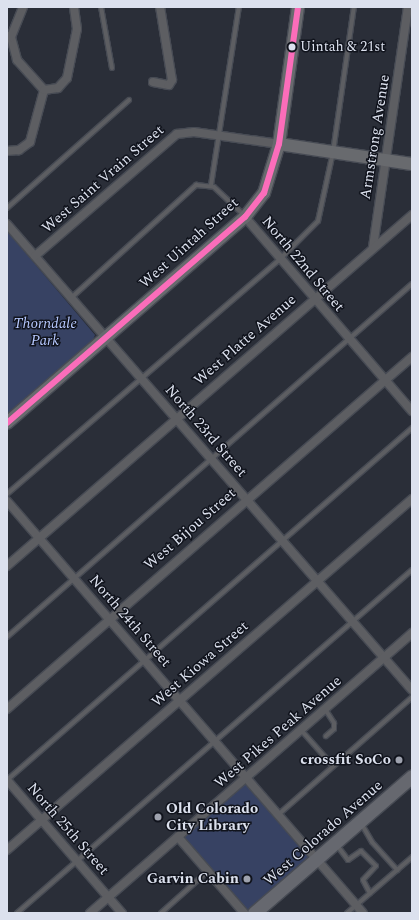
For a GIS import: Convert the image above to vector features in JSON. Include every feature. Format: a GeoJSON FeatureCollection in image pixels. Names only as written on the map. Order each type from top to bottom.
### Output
{"type":"FeatureCollection","features":[{"type":"Feature","properties":{"kind":"main road","name":"West Uintah Street"},"geometry":{"type":"LineString","coordinates":[[7,423],[245,217],[264,193],[279,144],[298,7]]}},
{"type":"Feature","properties":{"kind":"main road"},"geometry":{"type":"LineString","coordinates":[[279,144],[412,164]]}},
{"type":"Feature","properties":{"kind":"main road","name":"West Colorado Avenue"},"geometry":{"type":"LineString","coordinates":[[254,913],[336,844],[412,776]]}},
{"type":"Feature","properties":{"kind":"street"},"geometry":{"type":"LineString","coordinates":[[23,7],[9,36],[17,60],[44,90]]}},
{"type":"Feature","properties":{"kind":"street"},"geometry":{"type":"LineString","coordinates":[[44,90],[58,88],[66,78],[77,28],[74,7]]}},
{"type":"Feature","properties":{"kind":"street"},"geometry":{"type":"LineString","coordinates":[[153,82],[169,85],[172,80],[160,7]]}},
{"type":"Feature","properties":{"kind":"street","name":"Armstrong Avenue"},"geometry":{"type":"LineString","coordinates":[[373,247],[408,7]]}},
{"type":"Feature","properties":{"kind":"street"},"geometry":{"type":"LineString","coordinates":[[7,151],[19,150],[30,142],[44,90]]}},
{"type":"Feature","properties":{"kind":"street","name":"West Saint Vrain Street"},"geometry":{"type":"LineString","coordinates":[[35,256],[169,139],[194,132],[220,135]]}},
{"type":"Feature","properties":{"kind":"street"},"geometry":{"type":"LineString","coordinates":[[220,135],[279,144]]}},
{"type":"Feature","properties":{"kind":"street","name":"West Platte Avenue"},"geometry":{"type":"LineString","coordinates":[[7,566],[373,247],[412,215]]}},
{"type":"Feature","properties":{"kind":"street","name":"North 22nd Street"},"geometry":{"type":"LineString","coordinates":[[245,217],[348,340],[386,380],[412,411]]}},
{"type":"Feature","properties":{"kind":"street","name":"North 23rd Street"},"geometry":{"type":"LineString","coordinates":[[7,224],[176,419],[247,498],[281,541],[412,690]]}},
{"type":"Feature","properties":{"kind":"street","name":"West Bijou Street"},"geometry":{"type":"LineString","coordinates":[[7,709],[247,498],[412,357]]}},
{"type":"Feature","properties":{"kind":"street","name":"West Kiowa Street"},"geometry":{"type":"LineString","coordinates":[[7,850],[412,499]]}},
{"type":"Feature","properties":{"kind":"street","name":"North 24th Street"},"geometry":{"type":"LineString","coordinates":[[7,501],[110,618],[363,913]]}},
{"type":"Feature","properties":{"kind":"street","name":"West Pikes Peak Avenue"},"geometry":{"type":"LineString","coordinates":[[90,913],[412,633]]}},
{"type":"Feature","properties":{"kind":"street","name":"North 25th Street"},"geometry":{"type":"LineString","coordinates":[[7,780],[122,913]]}},
{"type":"Feature","properties":{"kind":"street"},"geometry":{"type":"LineString","coordinates":[[178,837],[244,913]]}},
{"type":"Feature","properties":{"kind":"lane"},"geometry":{"type":"LineString","coordinates":[[101,7],[112,68]]}},
{"type":"Feature","properties":{"kind":"lane"},"geometry":{"type":"LineString","coordinates":[[71,298],[196,185],[211,185],[220,135],[223,91],[239,7]]}},
{"type":"Feature","properties":{"kind":"lane"},"geometry":{"type":"LineString","coordinates":[[7,494],[280,259],[321,215],[333,152],[354,7]]}},
{"type":"Feature","properties":{"kind":"lane"},"geometry":{"type":"LineString","coordinates":[[7,208],[129,100]]}},
{"type":"Feature","properties":{"kind":"lane","name":"North 22nd Street"},"geometry":{"type":"LineString","coordinates":[[211,185],[245,217]]}},
{"type":"Feature","properties":{"kind":"lane"},"geometry":{"type":"LineString","coordinates":[[7,637],[412,284]]}},
{"type":"Feature","properties":{"kind":"lane"},"geometry":{"type":"LineString","coordinates":[[7,780],[412,428]]}},
{"type":"Feature","properties":{"kind":"lane"},"geometry":{"type":"LineString","coordinates":[[17,913],[214,740],[412,570]]}},
{"type":"Feature","properties":{"kind":"lane"},"geometry":{"type":"LineString","coordinates":[[279,814],[412,697]]}},
{"type":"Feature","properties":{"kind":"lane"},"geometry":{"type":"LineString","coordinates":[[325,709],[334,723],[334,729],[326,736]]}},
{"type":"Feature","properties":{"kind":"lane"},"geometry":{"type":"LineString","coordinates":[[301,730],[333,766]]}},
{"type":"Feature","properties":{"kind":"lane"},"geometry":{"type":"LineString","coordinates":[[361,822],[372,842],[397,870]]}},
{"type":"Feature","properties":{"kind":"lane"},"geometry":{"type":"LineString","coordinates":[[336,844],[348,860],[361,851],[376,866],[363,880],[370,893]]}},
{"type":"Feature","properties":{"kind":"lane"},"geometry":{"type":"LineString","coordinates":[[347,913],[412,857]]}},
{"type":"Feature","properties":{"kind":"lane"},"geometry":{"type":"LineString","coordinates":[[162,913],[208,871]]}},
{"type":"Feature","properties":{"kind":"green space","name":"Thorndale Park"},"geometry":{"type":"Polygon","coordinates":[[[7,231],[95,335],[92,342],[7,414],[7,231]]]}},
{"type":"Feature","properties":{"kind":"green space"},"geometry":{"type":"Polygon","coordinates":[[[247,777],[317,860],[254,913],[244,913],[178,837],[247,777]]]}},
{"type":"Feature","properties":{"kind":"transit line"},"geometry":{"type":"LineString","coordinates":[[7,423],[245,217],[264,193],[279,144],[298,7]]}},
{"type":"Feature","properties":{"kind":"place","name":"Uintah & 21st"},"geometry":{"type":"Point","coordinates":[292,47]}},
{"type":"Feature","properties":{"kind":"place","name":"crossfit SoCo"},"geometry":{"type":"Point","coordinates":[399,760]}},
{"type":"Feature","properties":{"kind":"place","name":"Old Colorado City Library"},"geometry":{"type":"Point","coordinates":[158,817]}},
{"type":"Feature","properties":{"kind":"place","name":"Garvin Cabin"},"geometry":{"type":"Point","coordinates":[247,879]}}]}
